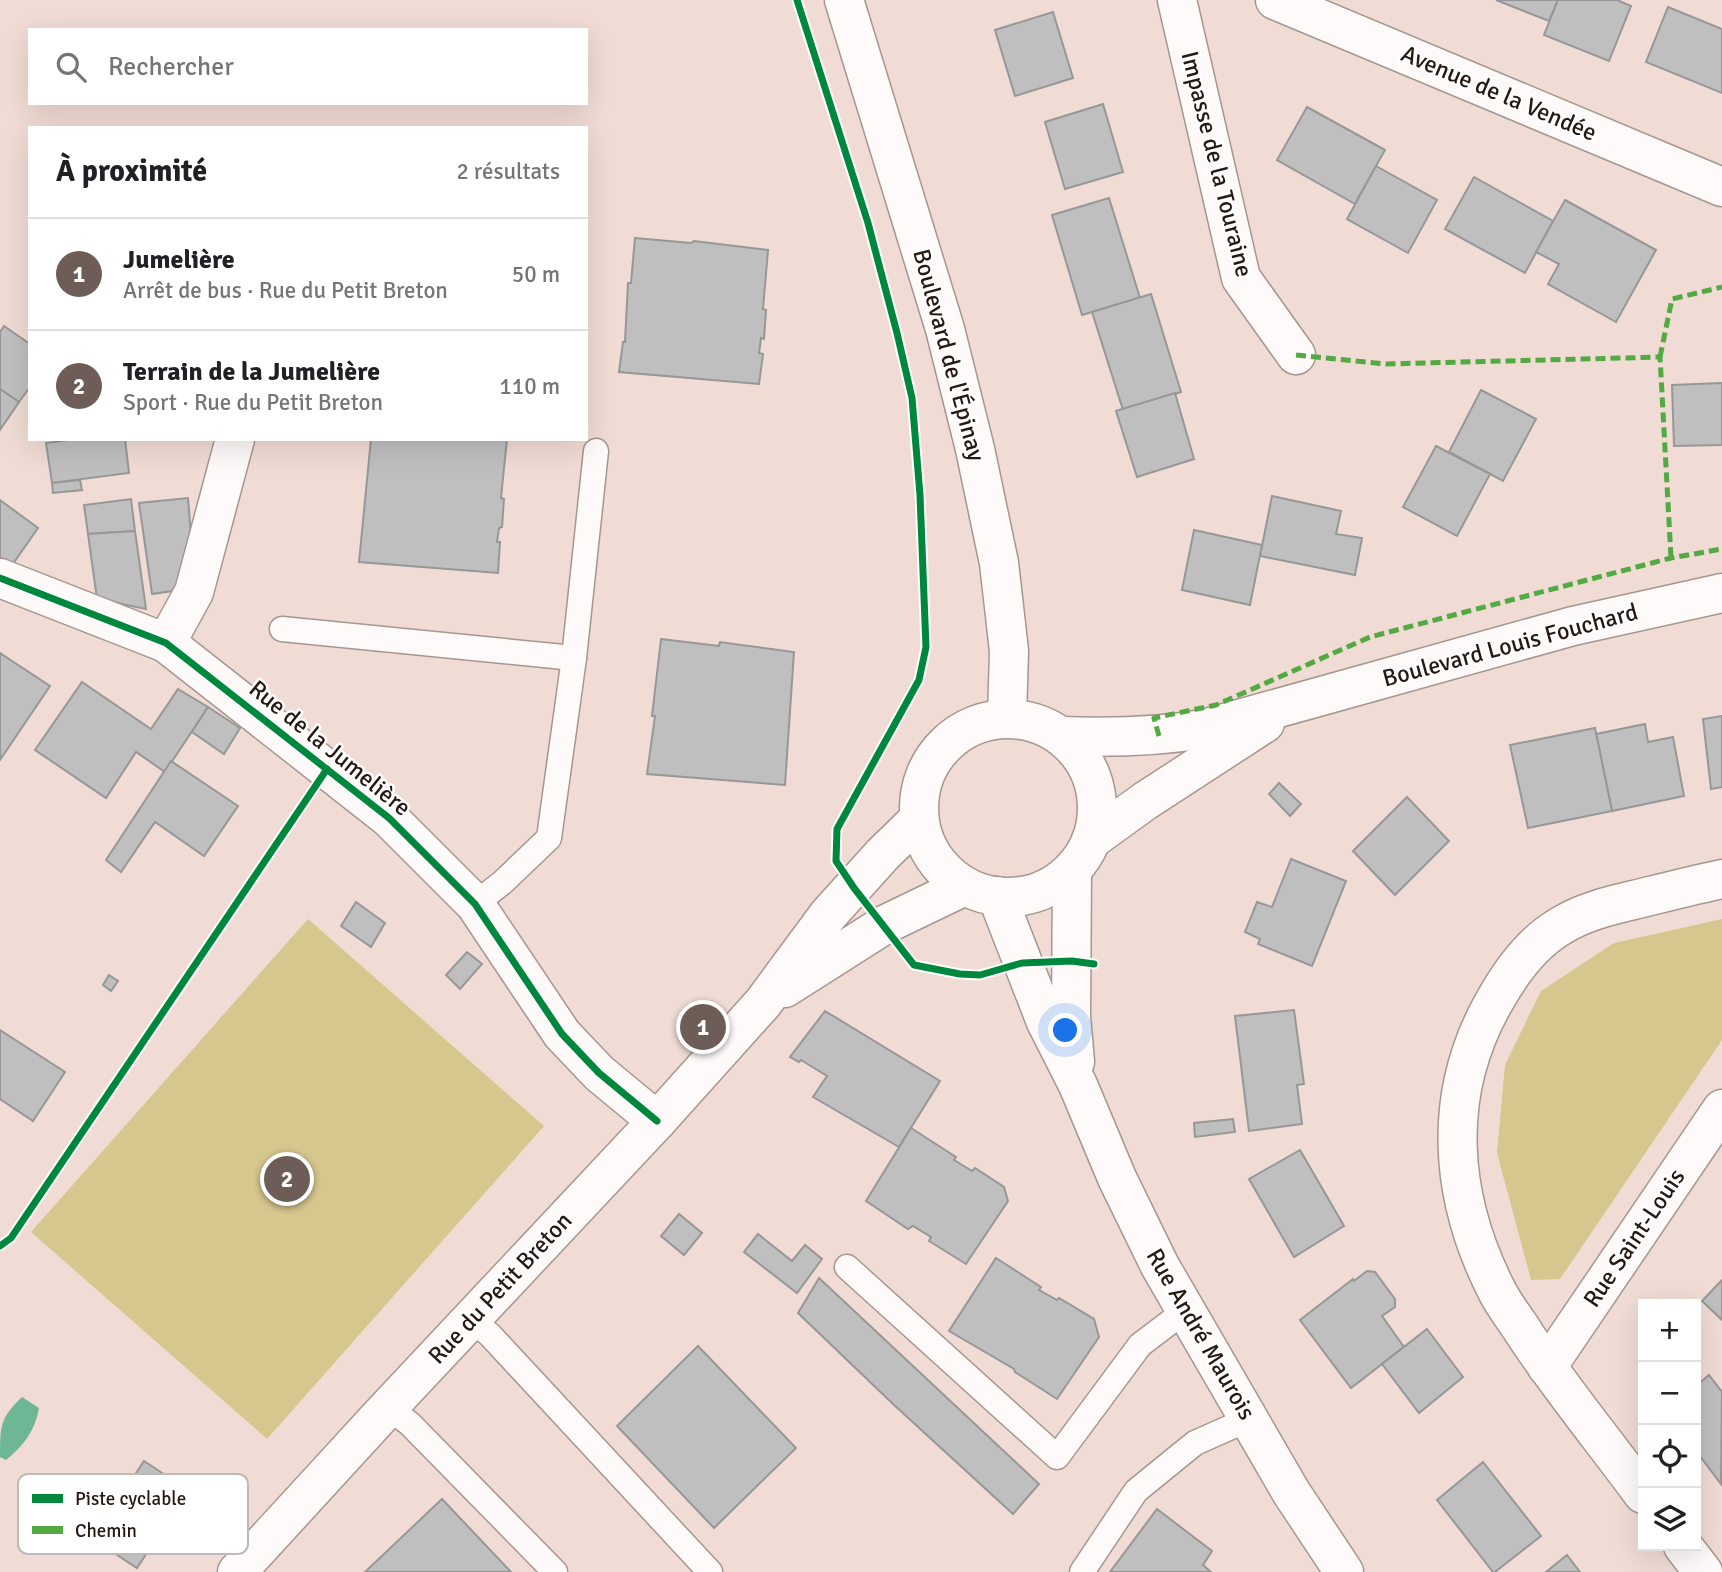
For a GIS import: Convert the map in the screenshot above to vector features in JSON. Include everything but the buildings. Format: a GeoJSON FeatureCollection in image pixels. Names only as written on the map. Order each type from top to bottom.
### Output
{"type":"FeatureCollection","features":[{"type":"Feature","properties":{"kind":"street","name":"Boulevard de l'Épinay"},"geometry":{"type":"LineString","coordinates":[[844,0],[945,329],[975,449],[999,563],[1008,638],[1007,719]]}},
{"type":"Feature","properties":{"kind":"street","name":"Impasse de la Touraine"},"geometry":{"type":"LineString","coordinates":[[1177,0],[1241,278],[1296,355]]}},
{"type":"Feature","properties":{"kind":"street","name":"Avenue de la Vendée"},"geometry":{"type":"LineString","coordinates":[[1275,0],[1722,187]]}},
{"type":"Feature","properties":{"kind":"street"},"geometry":{"type":"LineString","coordinates":[[166,643],[194,592],[234,441]]}},
{"type":"Feature","properties":{"kind":"street","name":"Rue de la Jumelière"},"geometry":{"type":"LineString","coordinates":[[0,578],[166,643],[388,818],[475,904],[562,1034],[599,1073],[657,1121]]}},
{"type":"Feature","properties":{"kind":"street","name":"Boulevard Louis Fouchard"},"geometry":{"type":"LineString","coordinates":[[1061,736],[1159,736],[1203,729],[1573,626],[1722,593]]}},
{"type":"Feature","properties":{"kind":"street","name":"Boulevard Louis Fouchard"},"geometry":{"type":"LineString","coordinates":[[1082,855],[1145,801],[1299,701]]}},
{"type":"Feature","properties":{"kind":"street"},"geometry":{"type":"LineString","coordinates":[[1007,719],[1035,723],[1061,736],[1077,752],[1090,772],[1096,794],[1097,818],[1082,855],[1056,882],[1037,892],[1018,897],[981,891],[948,874],[934,858],[924,839],[919,819],[922,782],[929,765],[940,750],[969,726],[987,721],[1007,719]]}},
{"type":"Feature","properties":{"kind":"street","name":"Rue du Petit Breton"},"geometry":{"type":"LineString","coordinates":[[237,1572],[657,1121],[763,1003],[828,915],[919,819]]}},
{"type":"Feature","properties":{"kind":"street","name":"Rue André Maurois"},"geometry":{"type":"LineString","coordinates":[[1078,1085],[1070,1016],[1082,855]]}},
{"type":"Feature","properties":{"kind":"street"},"geometry":{"type":"LineString","coordinates":[[1638,1488],[1546,1367],[1498,1293],[1475,1243],[1461,1181],[1456,1125],[1463,1076],[1483,1020],[1506,979],[1533,948],[1559,927],[1593,910],[1722,879]]}},
{"type":"Feature","properties":{"kind":"street","name":"Rue André Maurois"},"geometry":{"type":"LineString","coordinates":[[981,891],[1078,1085],[1117,1178],[1160,1266],[1292,1492],[1344,1572]]}},
{"type":"Feature","properties":{"kind":"street","name":"Rue du Petit Breton"},"geometry":{"type":"LineString","coordinates":[[763,1003],[884,925],[981,891]]}},
{"type":"Feature","properties":{"kind":"street","name":"Rue Saint-Louis"},"geometry":{"type":"LineString","coordinates":[[1546,1367],[1722,1109]]}},
{"type":"Feature","properties":{"kind":"street"},"geometry":{"type":"LineString","coordinates":[[1687,1551],[1703,1572]]}},
{"type":"Feature","properties":{"kind":"lane"},"geometry":{"type":"LineString","coordinates":[[475,904],[503,882],[549,838],[574,658],[596,451]]}},
{"type":"Feature","properties":{"kind":"lane"},"geometry":{"type":"LineString","coordinates":[[282,629],[574,658]]}},
{"type":"Feature","properties":{"kind":"lane"},"geometry":{"type":"LineString","coordinates":[[847,1267],[1057,1457],[1140,1345],[1186,1310]]}},
{"type":"Feature","properties":{"kind":"lane"},"geometry":{"type":"LineString","coordinates":[[471,1319],[490,1335],[710,1572]]}},
{"type":"Feature","properties":{"kind":"lane"},"geometry":{"type":"LineString","coordinates":[[388,1407],[411,1424],[555,1572]]}},
{"type":"Feature","properties":{"kind":"lane"},"geometry":{"type":"LineString","coordinates":[[1082,1572],[1136,1491],[1195,1443],[1250,1419]]}},
{"type":"Feature","properties":{"kind":"shaded area"},"geometry":{"type":"Polygon","coordinates":[[[308,919],[544,1126],[267,1439],[31,1232],[308,919]]]}},
{"type":"Feature","properties":{"kind":"shaded area"},"geometry":{"type":"Polygon","coordinates":[[[1722,919],[1722,1040],[1560,1279],[1531,1280],[1497,1153],[1505,1065],[1541,991],[1614,943],[1722,919]]]}},
{"type":"Feature","properties":{"kind":"shaded area"},"geometry":{"type":"Polygon","coordinates":[[[22,1397],[39,1408],[35,1424],[28,1437],[6,1460],[0,1457],[3,1423],[9,1411],[22,1397]]]}},
{"type":"Feature","properties":{"kind":"marked path"},"geometry":{"type":"LineString","coordinates":[[1660,357],[1672,299],[1722,287]]}},
{"type":"Feature","properties":{"kind":"marked path"},"geometry":{"type":"LineString","coordinates":[[1296,355],[1386,364],[1660,357],[1671,558]]}},
{"type":"Feature","properties":{"kind":"marked path"},"geometry":{"type":"LineString","coordinates":[[1159,736],[1154,718],[1216,705],[1370,637],[1671,558],[1722,549]]}},
{"type":"Feature","properties":{"kind":"cycle path"},"geometry":{"type":"LineString","coordinates":[[797,0],[868,223],[897,333],[912,398],[920,495],[926,647],[919,680],[837,829],[836,861],[914,965],[980,975],[1022,963],[1072,961],[1094,964]]}},
{"type":"Feature","properties":{"kind":"cycle path"},"geometry":{"type":"LineString","coordinates":[[0,578],[166,643],[389,818],[475,904],[562,1034],[599,1073],[657,1121]]}},
{"type":"Feature","properties":{"kind":"cycle path"},"geometry":{"type":"LineString","coordinates":[[0,1246],[11,1238],[327,769]]}},
{"type":"Feature","properties":{"kind":"place","name":"Jumelière"},"geometry":{"type":"Point","coordinates":[703,1027]}},
{"type":"Feature","properties":{"kind":"place","name":"Terrain de la Jumelière"},"geometry":{"type":"Point","coordinates":[287,1179]}}]}
